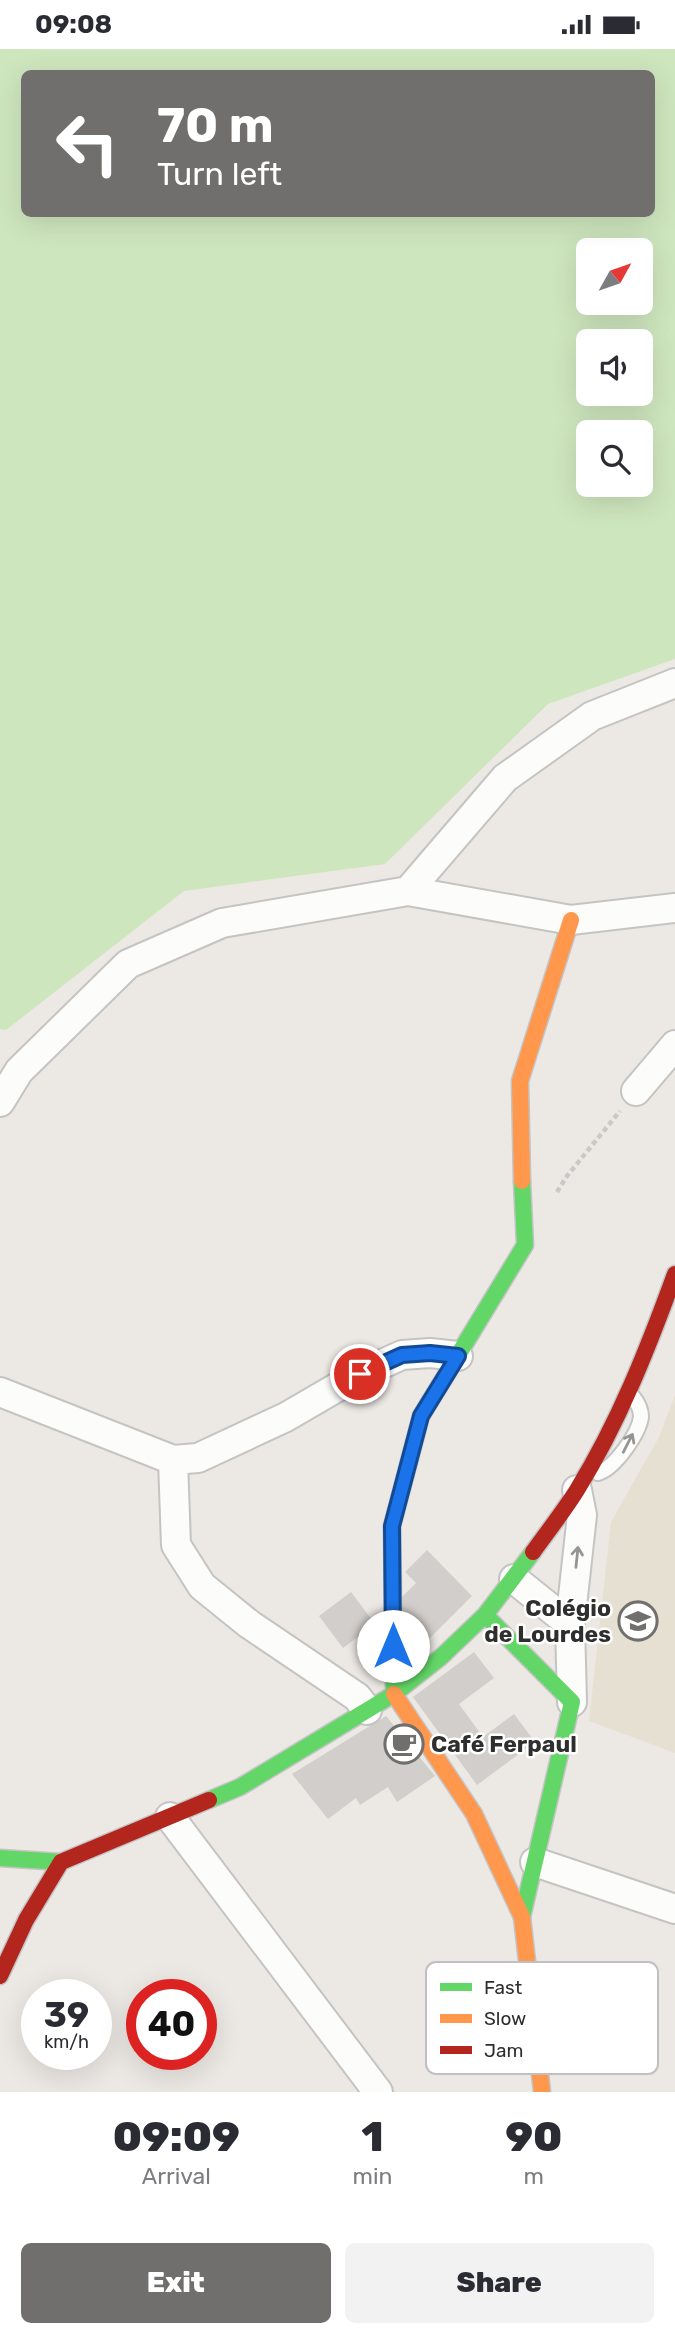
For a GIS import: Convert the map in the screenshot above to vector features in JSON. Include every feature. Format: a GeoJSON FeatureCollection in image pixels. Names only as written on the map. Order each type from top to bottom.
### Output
{"type":"FeatureCollection","features":[{"type":"Feature","properties":{"kind":"street"},"geometry":{"type":"LineString","coordinates":[[408,891],[505,778],[592,716],[675,684]]}},
{"type":"Feature","properties":{"kind":"street"},"geometry":{"type":"LineString","coordinates":[[0,1101],[9,1069],[128,964],[222,923],[408,891],[571,920],[675,908]]}},
{"type":"Feature","properties":{"kind":"street"},"geometry":{"type":"LineString","coordinates":[[527,1962],[522,1917],[474,1814],[394,1694],[392,1526],[421,1416],[525,1245],[520,1081],[571,920]]}},
{"type":"Feature","properties":{"kind":"street"},"geometry":{"type":"LineString","coordinates":[[636,1091],[675,1045]]}},
{"type":"Feature","properties":{"kind":"street"},"geometry":{"type":"LineString","coordinates":[[0,1858],[61,1862],[240,1787],[394,1694],[441,1657],[485,1615],[514,1579],[581,1484],[629,1390],[675,1274]]}},
{"type":"Feature","properties":{"kind":"street"},"geometry":{"type":"LineString","coordinates":[[0,1392],[173,1460],[198,1458],[210,1453],[286,1417],[360,1374],[402,1355],[430,1353],[458,1356]]}},
{"type":"Feature","properties":{"kind":"street"},"geometry":{"type":"LineString","coordinates":[[173,1460],[176,1545],[202,1586],[249,1624],[357,1697],[367,1710]]}},
{"type":"Feature","properties":{"kind":"street"},"geometry":{"type":"LineString","coordinates":[[522,1917],[572,1702],[570,1624],[582,1515],[581,1484]]}},
{"type":"Feature","properties":{"kind":"street"},"geometry":{"type":"LineString","coordinates":[[514,1579],[570,1624]]}},
{"type":"Feature","properties":{"kind":"street"},"geometry":{"type":"LineString","coordinates":[[485,1615],[572,1702]]}},
{"type":"Feature","properties":{"kind":"street"},"geometry":{"type":"LineString","coordinates":[[170,1817],[378,2092]]}},
{"type":"Feature","properties":{"kind":"street"},"geometry":{"type":"LineString","coordinates":[[535,1861],[675,1909]]}},
{"type":"Feature","properties":{"kind":"street"},"geometry":{"type":"LineString","coordinates":[[0,1976],[26,1920],[61,1862]]}},
{"type":"Feature","properties":{"kind":"street"},"geometry":{"type":"LineString","coordinates":[[540,2074],[542,2092]]}},
{"type":"Feature","properties":{"kind":"lane"},"geometry":{"type":"LineString","coordinates":[[581,1484],[605,1471],[620,1458],[641,1418],[639,1405],[629,1390]]}},
{"type":"Feature","properties":{"kind":"path"},"geometry":{"type":"LineString","coordinates":[[553,1199],[567,1175],[636,1091]]}},
{"type":"Feature","properties":{"kind":"shaded area","name":"Colégio de Lourdes"},"geometry":{"type":"Polygon","coordinates":[[[675,1395],[675,1753],[589,1721],[611,1522],[659,1437],[675,1395]]]}},
{"type":"Feature","properties":{"kind":"green space"},"geometry":{"type":"Polygon","coordinates":[[[0,49],[675,49],[675,659],[548,704],[385,864],[184,891],[6,1030],[0,1029],[0,49]]]}},
{"type":"Feature","properties":{"kind":"building"},"geometry":{"type":"Polygon","coordinates":[[[427,1550],[472,1596],[428,1640],[394,1605],[416,1583],[405,1572],[427,1550]]]}},
{"type":"Feature","properties":{"kind":"building"},"geometry":{"type":"Polygon","coordinates":[[[351,1592],[375,1624],[343,1648],[319,1616],[351,1592]]]}},
{"type":"Feature","properties":{"kind":"building"},"geometry":{"type":"Polygon","coordinates":[[[474,1652],[494,1678],[459,1704],[483,1737],[514,1714],[535,1742],[477,1785],[413,1697],[474,1652]]]}},
{"type":"Feature","properties":{"kind":"building"},"geometry":{"type":"Polygon","coordinates":[[[386,1716],[435,1776],[397,1802],[388,1787],[360,1805],[356,1798],[328,1819],[292,1774],[386,1716]]]}},
{"type":"Feature","properties":{"kind":"traffic: fast"},"geometry":{"type":"LineString","coordinates":[[394,1694],[392,1526],[421,1416],[525,1245],[522,1181]]}},
{"type":"Feature","properties":{"kind":"traffic: fast"},"geometry":{"type":"LineString","coordinates":[[209,1800],[240,1787],[394,1694],[441,1657],[485,1615],[533,1552]]}},
{"type":"Feature","properties":{"kind":"traffic: fast"},"geometry":{"type":"LineString","coordinates":[[485,1615],[572,1702],[522,1917]]}},
{"type":"Feature","properties":{"kind":"traffic: fast"},"geometry":{"type":"LineString","coordinates":[[0,1858],[61,1862]]}},
{"type":"Feature","properties":{"kind":"traffic: slow"},"geometry":{"type":"LineString","coordinates":[[522,1181],[520,1081],[571,920]]}},
{"type":"Feature","properties":{"kind":"traffic: slow"},"geometry":{"type":"LineString","coordinates":[[394,1694],[474,1814],[522,1917],[527,1962]]}},
{"type":"Feature","properties":{"kind":"traffic: slow"},"geometry":{"type":"LineString","coordinates":[[540,2074],[542,2092]]}},
{"type":"Feature","properties":{"kind":"traffic: jam"},"geometry":{"type":"LineString","coordinates":[[533,1552],[572,1498],[606,1438],[643,1357],[675,1274]]}},
{"type":"Feature","properties":{"kind":"traffic: jam"},"geometry":{"type":"LineString","coordinates":[[0,1976],[26,1920],[61,1862],[209,1800]]}},
{"type":"Feature","properties":{"kind":"place","name":"Colégio de Lourdes"},"geometry":{"type":"Point","coordinates":[638,1621]}},
{"type":"Feature","properties":{"kind":"place","name":"Café Ferpaul"},"geometry":{"type":"Point","coordinates":[404,1744]}},
{"type":"Feature","properties":{"kind":"route"},"geometry":{"type":"LineString","coordinates":[[360,1374],[402,1355],[430,1353],[458,1356],[421,1416],[392,1526],[393,1646]]}}]}
